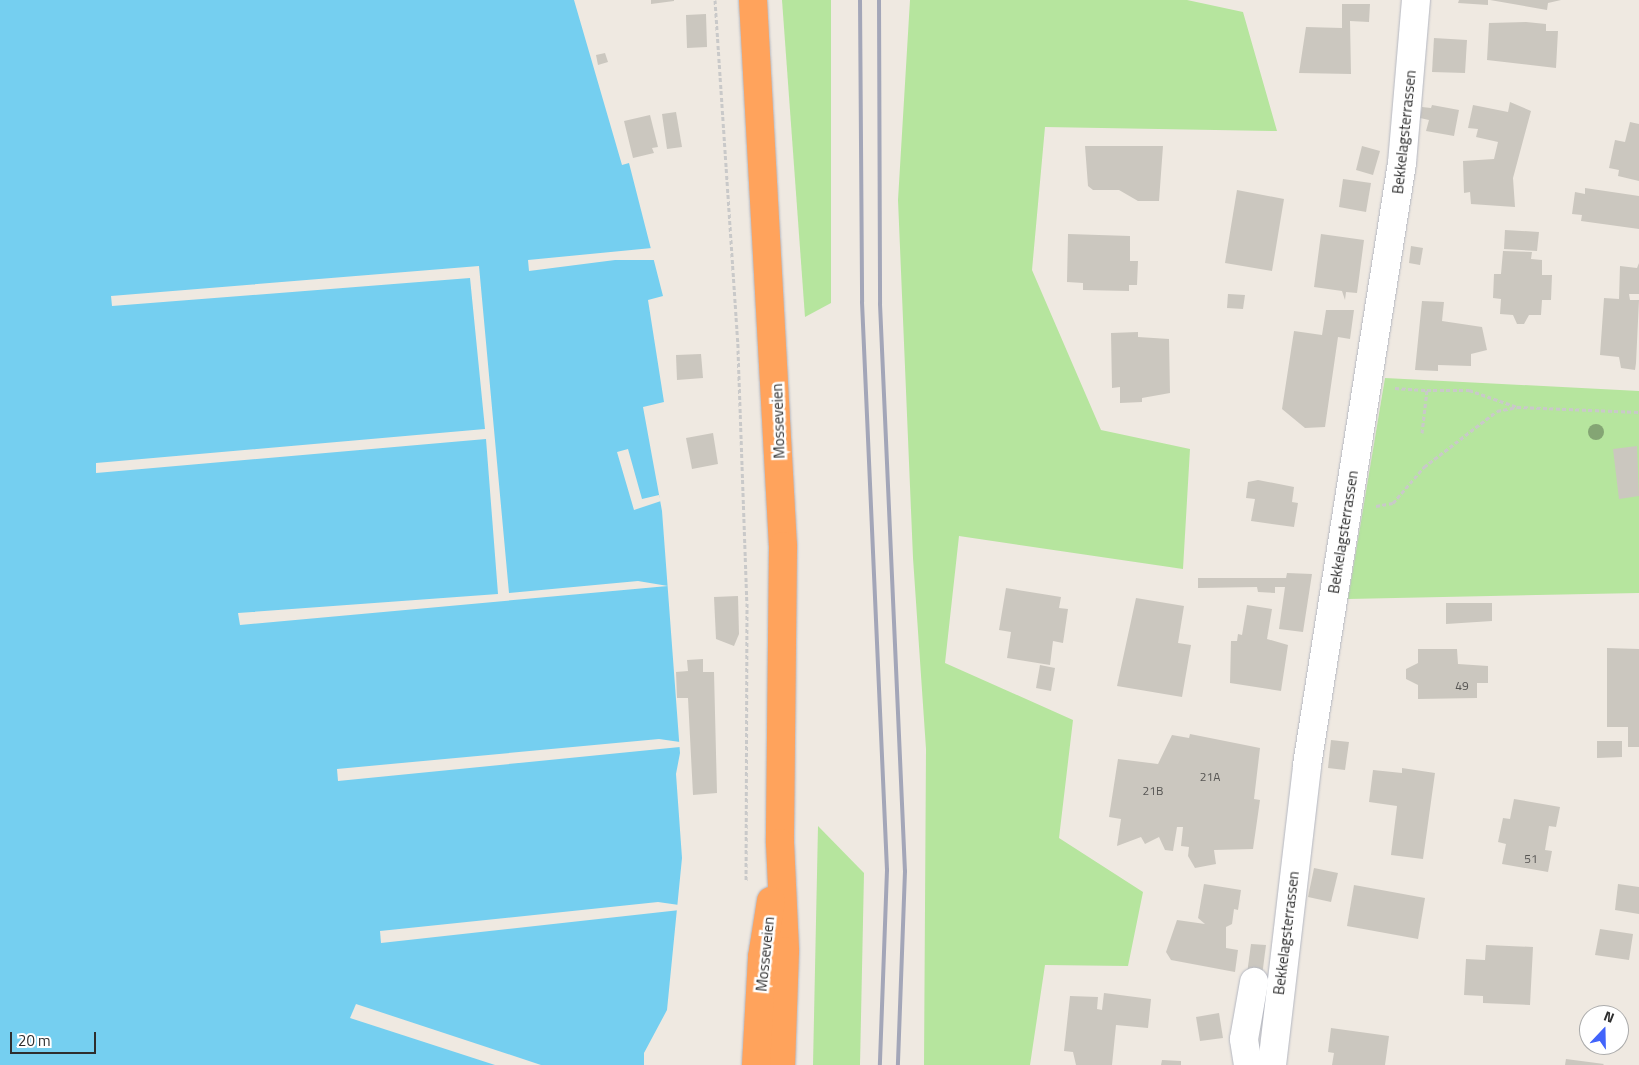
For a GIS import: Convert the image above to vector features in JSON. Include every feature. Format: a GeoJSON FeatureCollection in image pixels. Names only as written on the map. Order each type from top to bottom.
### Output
{"type":"FeatureCollection","features":[{"type":"Feature","properties":{"kind":"highway","name":"Mosseveien"},"geometry":{"type":"LineString","coordinates":[[753,0],[780,449],[784,685],[780,843],[786,951],[781,1065]]}},
{"type":"Feature","properties":{"kind":"highway","name":"Mosseveien"},"geometry":{"type":"LineString","coordinates":[[756,1065],[762,957],[780,843]]}},
{"type":"Feature","properties":{"kind":"street","name":"Bekkelagsterrassen"},"geometry":{"type":"LineString","coordinates":[[1272,1065],[1307,765],[1402,162],[1416,0]]}},
{"type":"Feature","properties":{"kind":"street","name":"Bekkelagsterrassen"},"geometry":{"type":"LineString","coordinates":[[1245,981],[1246,1052]]}},
{"type":"Feature","properties":{"kind":"path"},"geometry":{"type":"LineString","coordinates":[[715,0],[738,350],[746,566],[746,882]]}},
{"type":"Feature","properties":{"kind":"path"},"geometry":{"type":"LineString","coordinates":[[1396,388],[1469,390],[1518,407]]}},
{"type":"Feature","properties":{"kind":"path"},"geometry":{"type":"LineString","coordinates":[[1422,433],[1427,390]]}},
{"type":"Feature","properties":{"kind":"path"},"geometry":{"type":"LineString","coordinates":[[1347,505],[1366,508],[1393,503],[1424,467],[1498,411],[1518,407],[1639,412]]}},
{"type":"Feature","properties":{"kind":"green space"},"geometry":{"type":"Polygon","coordinates":[[[782,0],[831,0],[831,303],[805,317],[782,0]]]}},
{"type":"Feature","properties":{"kind":"green space"},"geometry":{"type":"Polygon","coordinates":[[[910,0],[1187,0],[1243,12],[1277,131],[1045,127],[1032,270],[1101,430],[1190,449],[1183,569],[959,536],[945,663],[1073,720],[1059,838],[1143,892],[1128,966],[1045,965],[1030,1065],[924,1065],[926,749],[913,558],[898,200],[910,0]]]}},
{"type":"Feature","properties":{"kind":"green space"},"geometry":{"type":"Polygon","coordinates":[[[1385,378],[1639,391],[1639,593],[1348,599],[1385,378]]]}},
{"type":"Feature","properties":{"kind":"green space"},"geometry":{"type":"Polygon","coordinates":[[[818,826],[864,873],[860,1065],[813,1065],[818,826]]]}},
{"type":"Feature","properties":{"kind":"water"},"geometry":{"type":"Polygon","coordinates":[[[0,0],[574,0],[622,165],[629,163],[663,296],[648,300],[664,402],[643,407],[662,511],[680,753],[676,774],[682,858],[667,1010],[644,1053],[644,1065],[0,1065],[0,0]]]}},
{"type":"Feature","properties":{"kind":"pier"},"geometry":{"type":"Polygon","coordinates":[[[652,248],[655,260],[615,260],[529,271],[528,260],[652,248]]]}},
{"type":"Feature","properties":{"kind":"pier"},"geometry":{"type":"Polygon","coordinates":[[[479,266],[509,593],[638,581],[668,586],[240,625],[238,613],[498,594],[486,439],[96,473],[96,463],[485,429],[470,278],[112,306],[111,296],[479,266]]]}},
{"type":"Feature","properties":{"kind":"pier"},"geometry":{"type":"Polygon","coordinates":[[[628,449],[642,499],[659,495],[661,501],[634,510],[617,452],[628,449]]]}},
{"type":"Feature","properties":{"kind":"pier"},"geometry":{"type":"Polygon","coordinates":[[[659,739],[680,742],[680,747],[338,781],[337,769],[659,739]]]}},
{"type":"Feature","properties":{"kind":"pier"},"geometry":{"type":"Polygon","coordinates":[[[658,902],[679,905],[680,910],[381,943],[380,931],[658,902]]]}},
{"type":"Feature","properties":{"kind":"pier"},"geometry":{"type":"Polygon","coordinates":[[[356,1004],[541,1065],[495,1065],[350,1018],[356,1004]]]}},
{"type":"Feature","properties":{"kind":"building"},"geometry":{"type":"Polygon","coordinates":[[[651,0],[674,0],[674,1],[651,4],[651,0]]]}},
{"type":"Feature","properties":{"kind":"building"},"geometry":{"type":"Polygon","coordinates":[[[1459,0],[1488,0],[1488,5],[1458,3],[1459,0]]]}},
{"type":"Feature","properties":{"kind":"building"},"geometry":{"type":"Polygon","coordinates":[[[1490,0],[1561,0],[1548,3],[1547,10],[1490,0]]]}},
{"type":"Feature","properties":{"kind":"building"},"geometry":{"type":"Polygon","coordinates":[[[1342,4],[1370,4],[1369,22],[1350,21],[1351,74],[1299,73],[1306,27],[1342,28],[1342,4]]]}},
{"type":"Feature","properties":{"kind":"building"},"geometry":{"type":"Polygon","coordinates":[[[706,14],[707,47],[687,48],[686,15],[706,14]]]}},
{"type":"Feature","properties":{"kind":"building"},"geometry":{"type":"Polygon","coordinates":[[[1526,22],[1546,24],[1546,31],[1558,31],[1556,68],[1487,60],[1489,23],[1526,22]]]}},
{"type":"Feature","properties":{"kind":"building"},"geometry":{"type":"Polygon","coordinates":[[[1434,38],[1467,40],[1465,73],[1432,72],[1434,38]]]}},
{"type":"Feature","properties":{"kind":"building"},"geometry":{"type":"Polygon","coordinates":[[[605,53],[608,62],[598,65],[596,55],[605,53]]]}},
{"type":"Feature","properties":{"kind":"building"},"geometry":{"type":"Polygon","coordinates":[[[1510,102],[1531,111],[1513,178],[1515,207],[1471,204],[1470,192],[1464,193],[1463,161],[1494,159],[1498,142],[1476,137],[1478,129],[1468,128],[1473,105],[1508,112],[1510,102]]]}},
{"type":"Feature","properties":{"kind":"building"},"geometry":{"type":"Polygon","coordinates":[[[1432,105],[1459,110],[1454,136],[1426,131],[1429,120],[1420,118],[1422,107],[1431,108],[1432,105]]]}},
{"type":"Feature","properties":{"kind":"building"},"geometry":{"type":"Polygon","coordinates":[[[676,112],[682,147],[667,149],[662,114],[676,112]]]}},
{"type":"Feature","properties":{"kind":"building"},"geometry":{"type":"Polygon","coordinates":[[[650,115],[658,147],[652,148],[654,153],[633,158],[624,121],[650,115]]]}},
{"type":"Feature","properties":{"kind":"building"},"geometry":{"type":"Polygon","coordinates":[[[1630,122],[1639,124],[1639,181],[1618,176],[1619,170],[1609,168],[1615,140],[1625,142],[1630,122]]]}},
{"type":"Feature","properties":{"kind":"building"},"geometry":{"type":"Polygon","coordinates":[[[1085,146],[1163,146],[1159,201],[1138,201],[1119,190],[1093,190],[1088,186],[1085,146]]]}},
{"type":"Feature","properties":{"kind":"building"},"geometry":{"type":"Polygon","coordinates":[[[1362,146],[1380,151],[1373,175],[1356,170],[1362,146]]]}},
{"type":"Feature","properties":{"kind":"building"},"geometry":{"type":"Polygon","coordinates":[[[1343,179],[1371,183],[1366,212],[1339,207],[1343,179]]]}},
{"type":"Feature","properties":{"kind":"building"},"geometry":{"type":"Polygon","coordinates":[[[1585,188],[1639,196],[1639,229],[1581,221],[1582,215],[1572,214],[1575,192],[1585,194],[1585,188]]]}},
{"type":"Feature","properties":{"kind":"building"},"geometry":{"type":"Polygon","coordinates":[[[1237,190],[1284,199],[1272,271],[1225,263],[1237,190]]]}},
{"type":"Feature","properties":{"kind":"building"},"geometry":{"type":"Polygon","coordinates":[[[1505,230],[1539,232],[1537,251],[1504,249],[1505,230]]]}},
{"type":"Feature","properties":{"kind":"building"},"geometry":{"type":"Polygon","coordinates":[[[1068,234],[1130,236],[1130,261],[1138,261],[1137,285],[1129,285],[1129,291],[1083,290],[1083,283],[1067,282],[1068,234]]]}},
{"type":"Feature","properties":{"kind":"building"},"geometry":{"type":"Polygon","coordinates":[[[1321,234],[1364,240],[1357,293],[1346,292],[1345,300],[1342,291],[1314,287],[1321,234]]]}},
{"type":"Feature","properties":{"kind":"building"},"geometry":{"type":"Polygon","coordinates":[[[1411,246],[1423,248],[1420,265],[1409,263],[1411,246]]]}},
{"type":"Feature","properties":{"kind":"building"},"geometry":{"type":"Polygon","coordinates":[[[1503,251],[1532,252],[1531,259],[1542,260],[1542,275],[1552,275],[1551,300],[1542,300],[1541,315],[1529,315],[1524,324],[1517,324],[1513,315],[1500,314],[1501,299],[1493,298],[1494,274],[1501,274],[1503,251]]]}},
{"type":"Feature","properties":{"kind":"building"},"geometry":{"type":"Polygon","coordinates":[[[1639,263],[1639,294],[1629,294],[1630,300],[1639,300],[1635,370],[1621,368],[1619,357],[1600,355],[1604,298],[1619,299],[1620,266],[1637,268],[1639,263]]]}},
{"type":"Feature","properties":{"kind":"building"},"geometry":{"type":"Polygon","coordinates":[[[1228,294],[1245,295],[1243,309],[1227,308],[1228,294]]]}},
{"type":"Feature","properties":{"kind":"building"},"geometry":{"type":"Polygon","coordinates":[[[1422,301],[1444,302],[1442,321],[1482,327],[1487,350],[1471,354],[1471,366],[1438,365],[1438,371],[1415,370],[1422,301]]]}},
{"type":"Feature","properties":{"kind":"building"},"geometry":{"type":"Polygon","coordinates":[[[1326,310],[1354,310],[1350,339],[1338,337],[1325,427],[1305,428],[1282,409],[1294,331],[1322,335],[1326,310]]]}},
{"type":"Feature","properties":{"kind":"building"},"geometry":{"type":"Polygon","coordinates":[[[1138,332],[1138,337],[1169,339],[1170,393],[1142,398],[1142,402],[1120,403],[1120,387],[1112,388],[1111,333],[1138,332]]]}},
{"type":"Feature","properties":{"kind":"building"},"geometry":{"type":"Polygon","coordinates":[[[701,354],[703,378],[677,380],[676,355],[701,354]]]}},
{"type":"Feature","properties":{"kind":"building"},"geometry":{"type":"Polygon","coordinates":[[[713,433],[718,464],[692,469],[686,438],[713,433]]]}},
{"type":"Feature","properties":{"kind":"building"},"geometry":{"type":"Polygon","coordinates":[[[1637,446],[1639,496],[1619,499],[1613,449],[1637,446]]]}},
{"type":"Feature","properties":{"kind":"building"},"geometry":{"type":"Polygon","coordinates":[[[1258,480],[1294,487],[1292,502],[1298,503],[1294,527],[1251,521],[1255,499],[1246,498],[1248,482],[1258,480]]]}},
{"type":"Feature","properties":{"kind":"building"},"geometry":{"type":"Polygon","coordinates":[[[1287,573],[1312,574],[1303,632],[1279,629],[1285,587],[1275,587],[1275,593],[1258,592],[1257,587],[1198,588],[1198,578],[1286,578],[1287,573]]]}},
{"type":"Feature","properties":{"kind":"building"},"geometry":{"type":"Polygon","coordinates":[[[1006,588],[1061,597],[1059,608],[1068,609],[1063,643],[1053,641],[1050,665],[1007,658],[1011,632],[999,630],[1006,588]]]}},
{"type":"Feature","properties":{"kind":"building"},"geometry":{"type":"Polygon","coordinates":[[[738,596],[739,634],[734,646],[716,639],[714,597],[738,596]]]}},
{"type":"Feature","properties":{"kind":"building"},"geometry":{"type":"Polygon","coordinates":[[[1136,598],[1184,606],[1178,643],[1191,645],[1182,697],[1117,686],[1136,598]]]}},
{"type":"Feature","properties":{"kind":"building"},"geometry":{"type":"Polygon","coordinates":[[[1446,603],[1492,603],[1492,621],[1446,624],[1446,603]]]}},
{"type":"Feature","properties":{"kind":"building"},"geometry":{"type":"Polygon","coordinates":[[[1247,605],[1272,609],[1267,639],[1288,645],[1281,691],[1230,683],[1231,641],[1237,641],[1238,634],[1242,635],[1247,605]]]}},
{"type":"Feature","properties":{"kind":"building"},"geometry":{"type":"Polygon","coordinates":[[[1607,648],[1639,649],[1639,747],[1628,747],[1628,727],[1607,727],[1607,648]]]}},
{"type":"Feature","properties":{"kind":"building"},"geometry":{"type":"Polygon","coordinates":[[[1418,649],[1457,649],[1458,664],[1488,666],[1488,683],[1477,683],[1477,698],[1418,699],[1418,685],[1406,679],[1406,669],[1418,663],[1418,649]]]}},
{"type":"Feature","properties":{"kind":"building"},"geometry":{"type":"Polygon","coordinates":[[[703,659],[703,672],[714,672],[717,793],[693,795],[688,698],[677,698],[676,672],[688,671],[687,660],[703,659]]]}},
{"type":"Feature","properties":{"kind":"building"},"geometry":{"type":"Polygon","coordinates":[[[1040,665],[1055,668],[1051,691],[1036,688],[1040,665]]]}},
{"type":"Feature","properties":{"kind":"building"},"geometry":{"type":"Polygon","coordinates":[[[1190,734],[1260,748],[1254,799],[1260,800],[1253,849],[1214,850],[1216,864],[1195,868],[1188,856],[1189,847],[1181,846],[1183,827],[1177,827],[1173,851],[1165,850],[1159,837],[1145,844],[1141,837],[1117,846],[1121,819],[1109,817],[1118,759],[1158,764],[1172,735],[1189,738],[1190,734]]]}},
{"type":"Feature","properties":{"kind":"building"},"geometry":{"type":"Polygon","coordinates":[[[1331,740],[1349,742],[1345,770],[1328,768],[1331,740]]]}},
{"type":"Feature","properties":{"kind":"building"},"geometry":{"type":"Polygon","coordinates":[[[1597,741],[1622,741],[1622,757],[1597,758],[1597,741]]]}},
{"type":"Feature","properties":{"kind":"building"},"geometry":{"type":"Polygon","coordinates":[[[1402,768],[1435,773],[1423,859],[1391,855],[1397,806],[1369,802],[1373,770],[1402,773],[1402,768]]]}},
{"type":"Feature","properties":{"kind":"building"},"geometry":{"type":"Polygon","coordinates":[[[1514,799],[1560,807],[1556,827],[1549,826],[1545,850],[1552,851],[1548,872],[1502,864],[1506,844],[1498,842],[1503,818],[1510,819],[1514,799]]]}},
{"type":"Feature","properties":{"kind":"building"},"geometry":{"type":"Polygon","coordinates":[[[1314,868],[1338,873],[1331,902],[1308,897],[1314,868]]]}},
{"type":"Feature","properties":{"kind":"building"},"geometry":{"type":"Polygon","coordinates":[[[1204,884],[1241,890],[1238,910],[1234,909],[1232,924],[1226,927],[1226,948],[1238,950],[1235,972],[1171,960],[1166,952],[1177,920],[1205,924],[1198,918],[1204,884]]]}},
{"type":"Feature","properties":{"kind":"building"},"geometry":{"type":"Polygon","coordinates":[[[1618,884],[1639,887],[1639,914],[1615,910],[1618,884]]]}},
{"type":"Feature","properties":{"kind":"building"},"geometry":{"type":"Polygon","coordinates":[[[1354,885],[1425,898],[1418,939],[1347,926],[1354,885]]]}},
{"type":"Feature","properties":{"kind":"building"},"geometry":{"type":"Polygon","coordinates":[[[1600,929],[1633,934],[1629,960],[1595,955],[1600,929]]]}},
{"type":"Feature","properties":{"kind":"building"},"geometry":{"type":"Polygon","coordinates":[[[1251,944],[1266,945],[1262,976],[1247,974],[1251,944]]]}},
{"type":"Feature","properties":{"kind":"building"},"geometry":{"type":"Polygon","coordinates":[[[1486,945],[1533,947],[1530,1005],[1483,1003],[1483,996],[1464,995],[1466,959],[1485,960],[1486,945]]]}},
{"type":"Feature","properties":{"kind":"building"},"geometry":{"type":"Polygon","coordinates":[[[1104,993],[1151,999],[1148,1028],[1116,1025],[1112,1065],[1076,1065],[1073,1052],[1064,1051],[1070,996],[1098,997],[1097,1009],[1102,1010],[1104,993]]]}},
{"type":"Feature","properties":{"kind":"building"},"geometry":{"type":"Polygon","coordinates":[[[1219,1013],[1223,1038],[1200,1041],[1196,1017],[1219,1013]]]}},
{"type":"Feature","properties":{"kind":"building"},"geometry":{"type":"Polygon","coordinates":[[[1331,1028],[1389,1036],[1385,1065],[1332,1065],[1334,1053],[1328,1052],[1331,1028]]]}},
{"type":"Feature","properties":{"kind":"building"},"geometry":{"type":"Polygon","coordinates":[[[1566,1059],[1604,1064],[1565,1065],[1566,1059]]]}},
{"type":"Feature","properties":{"kind":"building"},"geometry":{"type":"Polygon","coordinates":[[[1162,1060],[1181,1061],[1181,1065],[1161,1065],[1162,1060]]]}},
{"type":"Feature","properties":{"kind":"railway"},"geometry":{"type":"LineString","coordinates":[[860,0],[862,302],[887,870],[880,1065]]}},
{"type":"Feature","properties":{"kind":"railway"},"geometry":{"type":"LineString","coordinates":[[879,0],[880,304],[905,871],[898,1065]]}}]}
